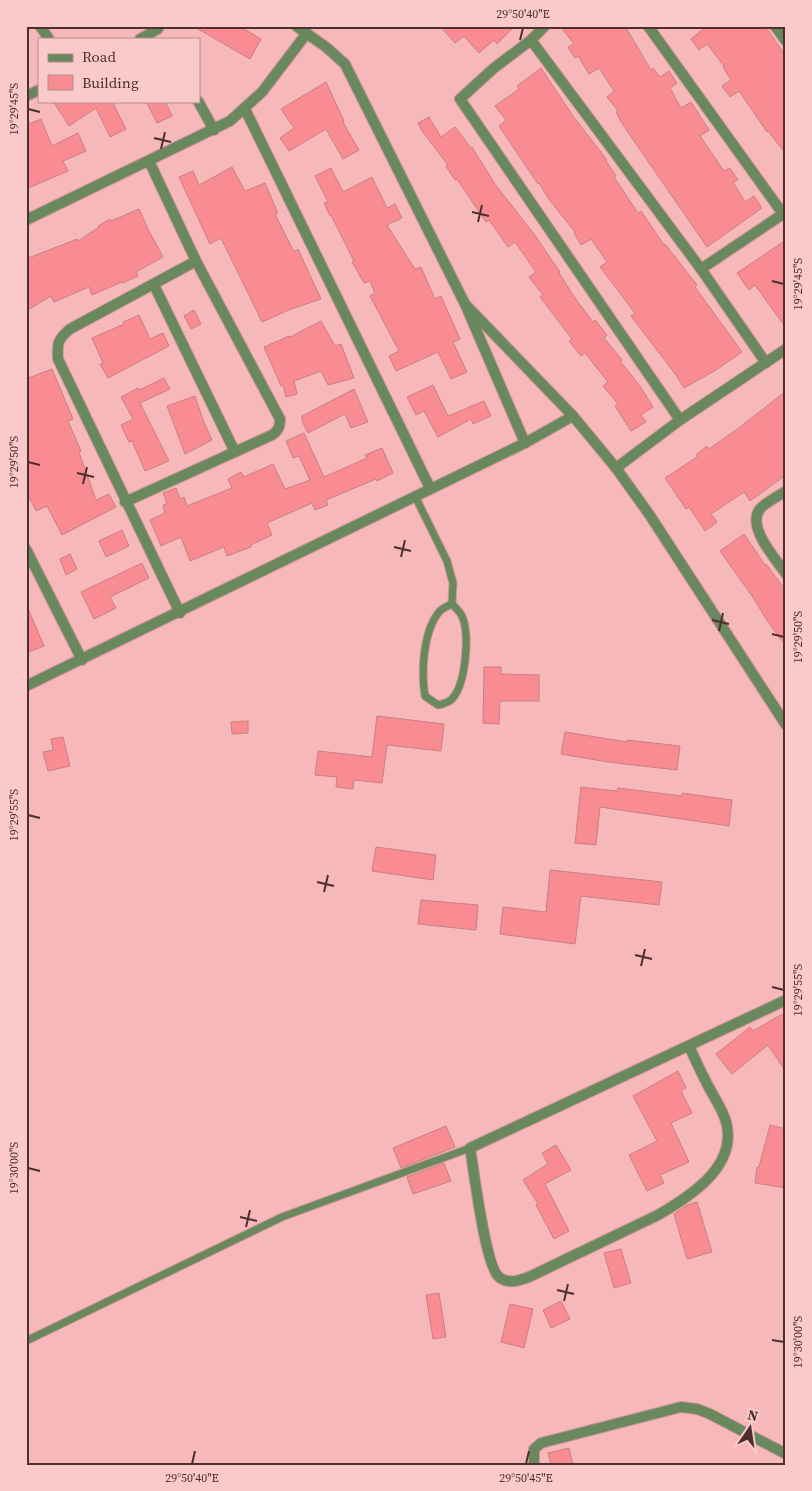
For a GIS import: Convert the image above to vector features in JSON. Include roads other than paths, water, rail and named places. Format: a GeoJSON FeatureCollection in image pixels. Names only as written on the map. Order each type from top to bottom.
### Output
{"type":"FeatureCollection","features":[{"type":"Feature","properties":{"kind":"street"},"geometry":{"type":"LineString","coordinates":[[40,26],[48,38]]}},
{"type":"Feature","properties":{"kind":"street"},"geometry":{"type":"LineString","coordinates":[[296,26],[326,47],[345,64],[464,304],[525,443]]}},
{"type":"Feature","properties":{"kind":"street"},"geometry":{"type":"LineString","coordinates":[[545,26],[531,40],[494,68],[460,98],[680,420]]}},
{"type":"Feature","properties":{"kind":"street"},"geometry":{"type":"LineString","coordinates":[[648,26],[784,213],[702,269]]}},
{"type":"Feature","properties":{"kind":"street"},"geometry":{"type":"LineString","coordinates":[[775,26],[786,41]]}},
{"type":"Feature","properties":{"kind":"street"},"geometry":{"type":"LineString","coordinates":[[142,38],[158,28]]}},
{"type":"Feature","properties":{"kind":"street"},"geometry":{"type":"LineString","coordinates":[[26,220],[230,121],[245,109],[268,85],[307,33]]}},
{"type":"Feature","properties":{"kind":"street"},"geometry":{"type":"LineString","coordinates":[[531,40],[702,269],[766,363]]}},
{"type":"Feature","properties":{"kind":"street"},"geometry":{"type":"LineString","coordinates":[[26,96],[38,90]]}},
{"type":"Feature","properties":{"kind":"street"},"geometry":{"type":"LineString","coordinates":[[199,102],[214,130]]}},
{"type":"Feature","properties":{"kind":"street"},"geometry":{"type":"LineString","coordinates":[[245,109],[430,488]]}},
{"type":"Feature","properties":{"kind":"street"},"geometry":{"type":"LineString","coordinates":[[126,502],[277,431],[280,419],[196,261],[149,161]]}},
{"type":"Feature","properties":{"kind":"street"},"geometry":{"type":"LineString","coordinates":[[180,613],[58,359],[57,348],[60,337],[70,329],[196,261]]}},
{"type":"Feature","properties":{"kind":"street"},"geometry":{"type":"LineString","coordinates":[[154,284],[235,452]]}},
{"type":"Feature","properties":{"kind":"street"},"geometry":{"type":"LineString","coordinates":[[464,304],[574,416],[616,468],[649,514],[786,725]]}},
{"type":"Feature","properties":{"kind":"street"},"geometry":{"type":"LineString","coordinates":[[616,468],[680,420],[786,349]]}},
{"type":"Feature","properties":{"kind":"street"},"geometry":{"type":"LineString","coordinates":[[26,686],[180,613],[430,488],[525,443],[574,416]]}},
{"type":"Feature","properties":{"kind":"street"},"geometry":{"type":"LineString","coordinates":[[786,491],[760,509],[756,520],[758,533],[786,574]]}},
{"type":"Feature","properties":{"kind":"street"},"geometry":{"type":"LineString","coordinates":[[26,549],[82,660]]}},
{"type":"Feature","properties":{"kind":"street"},"geometry":{"type":"LineString","coordinates":[[689,1046],[711,1092],[723,1112],[728,1127],[728,1141],[724,1157],[717,1168],[704,1182],[674,1206],[529,1277],[512,1282],[500,1278],[493,1268],[480,1216],[470,1148],[786,1000]]}},
{"type":"Feature","properties":{"kind":"street"},"geometry":{"type":"LineString","coordinates":[[534,1465],[534,1449],[541,1443],[681,1407],[697,1409],[710,1414],[786,1454]]}},
{"type":"Feature","properties":{"kind":"lane"},"geometry":{"type":"LineString","coordinates":[[415,496],[447,561],[453,582],[452,604],[462,616],[466,632],[465,658],[460,687],[452,700],[438,705],[425,696],[423,682],[425,652],[432,623],[440,610],[452,604]]}},
{"type":"Feature","properties":{"kind":"lane"},"geometry":{"type":"LineString","coordinates":[[26,1341],[282,1217],[470,1148]]}}]}
